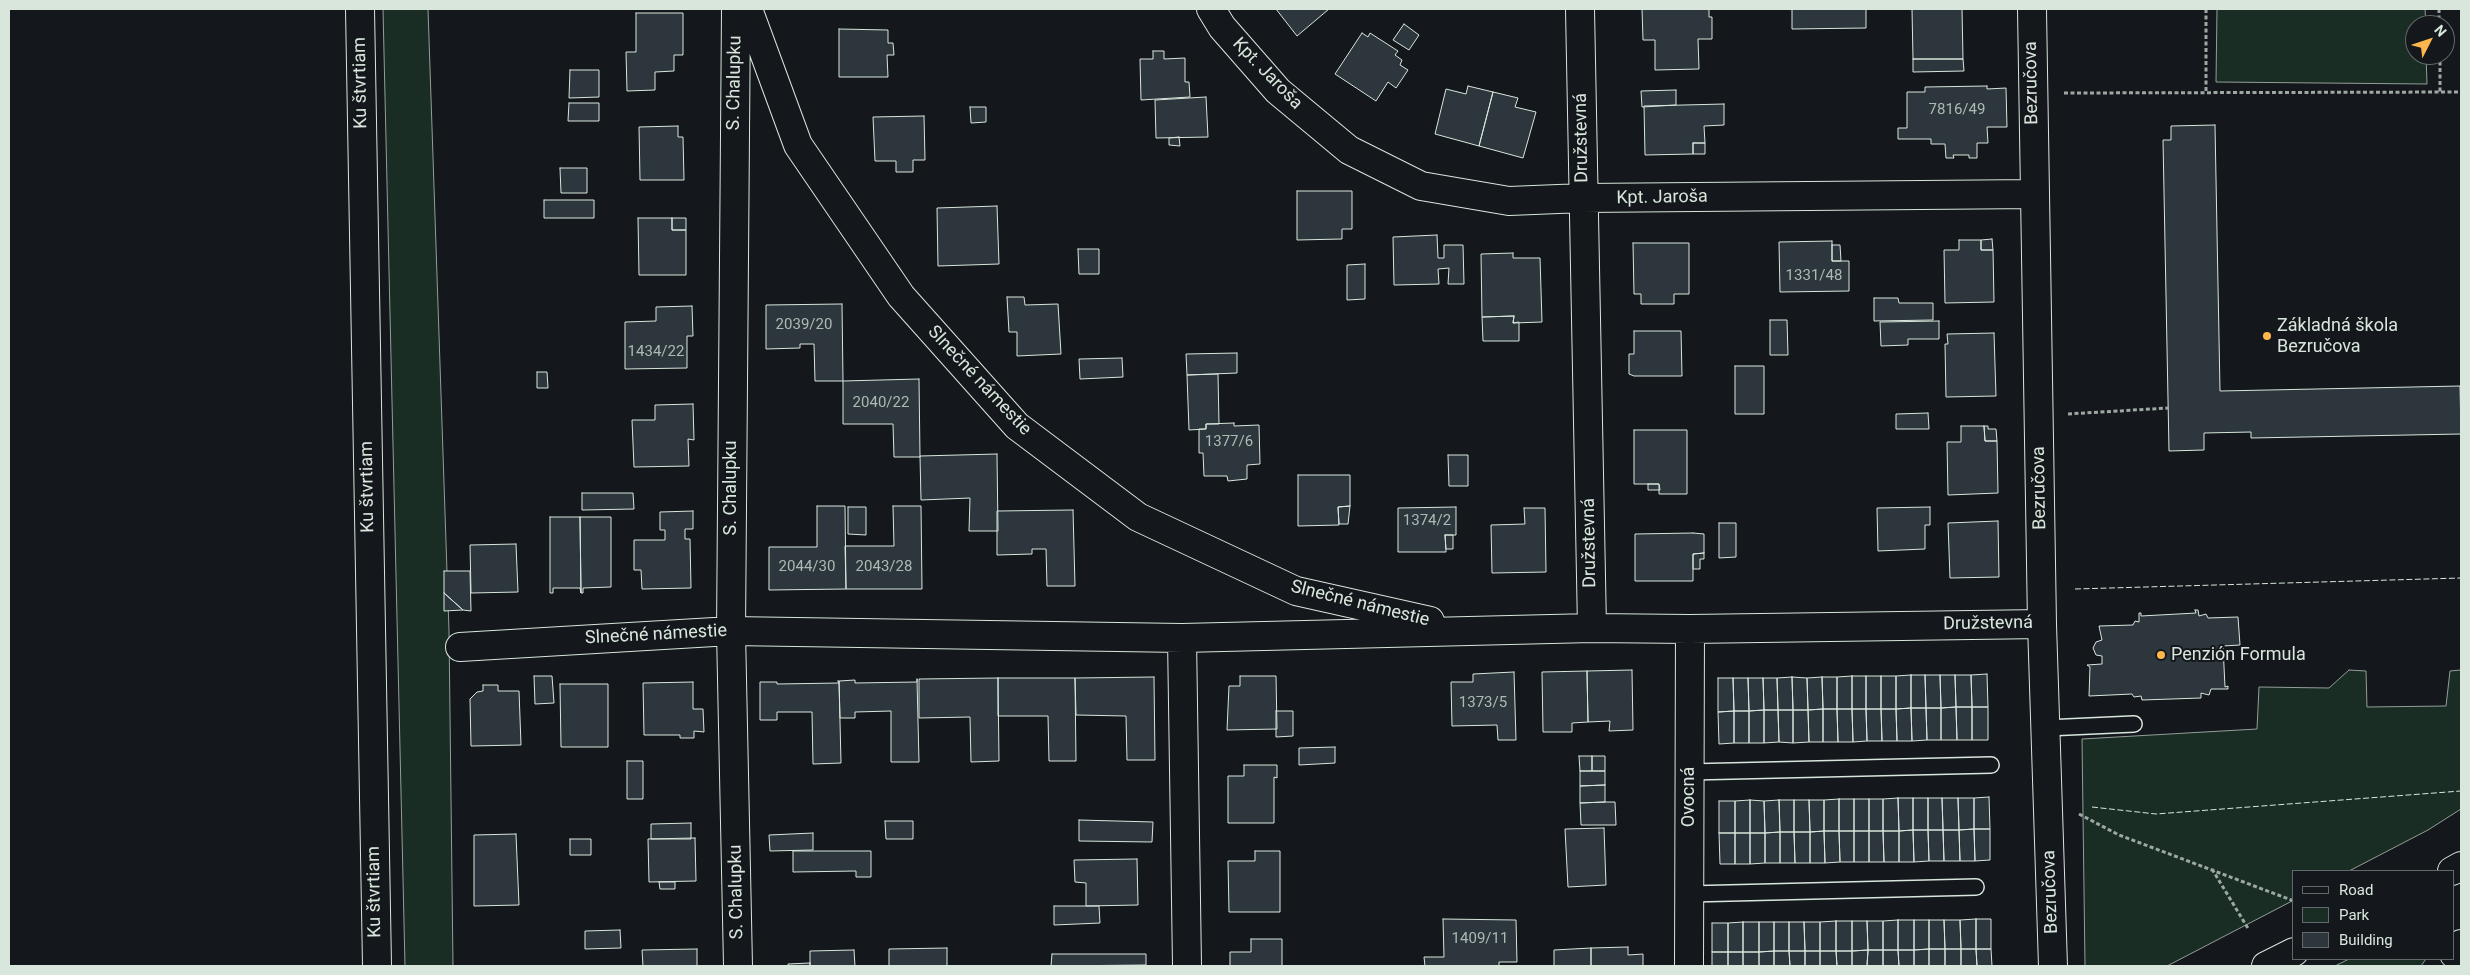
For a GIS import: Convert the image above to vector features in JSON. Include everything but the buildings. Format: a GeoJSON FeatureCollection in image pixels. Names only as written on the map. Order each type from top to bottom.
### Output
{"type":"FeatureCollection","features":[{"type":"Feature","properties":{"kind":"street","name":"Ku štvrtiam"},"geometry":{"type":"LineString","coordinates":[[360,9],[377,966]]}},
{"type":"Feature","properties":{"kind":"street","name":"S. Chalupku"},"geometry":{"type":"LineString","coordinates":[[736,9],[731,631],[738,966]]}},
{"type":"Feature","properties":{"kind":"street","name":"Slnečné námestie"},"geometry":{"type":"LineString","coordinates":[[748,9],[798,145],[901,296],[1017,426],[1138,516],[1296,591],[1471,630]]}},
{"type":"Feature","properties":{"kind":"street","name":"Kpt. Jaroša"},"geometry":{"type":"LineString","coordinates":[[1211,9],[1222,27],[1278,91],[1349,150],[1421,186],[1509,201],[1583,198],[2034,194]]}},
{"type":"Feature","properties":{"kind":"street","name":"Družstevná"},"geometry":{"type":"LineString","coordinates":[[1580,9],[1592,628],[1690,629],[2042,624]]}},
{"type":"Feature","properties":{"kind":"street","name":"Bezručova"},"geometry":{"type":"LineString","coordinates":[[2032,9],[2042,624],[2053,966]]}},
{"type":"Feature","properties":{"kind":"street","name":"Slnečné námestie"},"geometry":{"type":"LineString","coordinates":[[460,647],[731,631],[1182,638],[1592,628]]}},
{"type":"Feature","properties":{"kind":"street","name":"Ovocná"},"geometry":{"type":"LineString","coordinates":[[1689,966],[1690,629]]}},
{"type":"Feature","properties":{"kind":"street"},"geometry":{"type":"LineString","coordinates":[[1182,638],[1187,966]]}},
{"type":"Feature","properties":{"kind":"street"},"geometry":{"type":"LineString","coordinates":[[2266,966],[2292,953]]}},
{"type":"Feature","properties":{"kind":"lane"},"geometry":{"type":"LineString","coordinates":[[2046,728],[2134,724]]}},
{"type":"Feature","properties":{"kind":"lane"},"geometry":{"type":"LineString","coordinates":[[1689,772],[1991,765]]}},
{"type":"Feature","properties":{"kind":"lane"},"geometry":{"type":"LineString","coordinates":[[1689,894],[1976,887]]}},
{"type":"Feature","properties":{"kind":"path"},"geometry":{"type":"LineString","coordinates":[[2206,9],[2206,92]]}},
{"type":"Feature","properties":{"kind":"path"},"geometry":{"type":"LineString","coordinates":[[2440,65],[2440,92]]}},
{"type":"Feature","properties":{"kind":"path"},"geometry":{"type":"LineString","coordinates":[[2033,93],[2461,92]]}},
{"type":"Feature","properties":{"kind":"path"},"geometry":{"type":"LineString","coordinates":[[2080,413],[2168,408]]}},
{"type":"Feature","properties":{"kind":"path"},"geometry":{"type":"LineString","coordinates":[[2075,812],[2119,835],[2292,900]]}},
{"type":"Feature","properties":{"kind":"path"},"geometry":{"type":"LineString","coordinates":[[2212,869],[2249,930]]}},
{"type":"Feature","properties":{"kind":"green space"},"geometry":{"type":"Polygon","coordinates":[[[383,9],[428,9],[449,631],[453,966],[405,966],[383,9]]]}},
{"type":"Feature","properties":{"kind":"green space"},"geometry":{"type":"Polygon","coordinates":[[[2217,9],[2425,9],[2425,15],[2405,15],[2405,65],[2426,65],[2427,84],[2216,82],[2217,9]]]}},
{"type":"Feature","properties":{"kind":"green space"},"geometry":{"type":"Polygon","coordinates":[[[2349,670],[2366,671],[2367,707],[2446,706],[2450,671],[2461,670],[2461,809],[2428,830],[2351,870],[2292,870],[2292,901],[2167,966],[2085,966],[2082,739],[2257,729],[2259,687],[2329,688],[2349,670]]]}},
{"type":"Feature","properties":{"kind":"green space"},"geometry":{"type":"Polygon","coordinates":[[[2347,960],[2425,960],[2421,966],[2335,966],[2347,960]]]}},
{"type":"Feature","properties":{"kind":"fence"},"geometry":{"type":"LineString","coordinates":[[2075,589],[2461,578]]}},
{"type":"Feature","properties":{"kind":"fence"},"geometry":{"type":"LineString","coordinates":[[2092,807],[2156,814],[2461,791]]}},
{"type":"Feature","properties":{"kind":"place","name":"Základná škola Bezručova"},"geometry":{"type":"Point","coordinates":[2267,336]}},
{"type":"Feature","properties":{"kind":"place","name":"Penzión Formula"},"geometry":{"type":"Point","coordinates":[2161,655]}}]}
